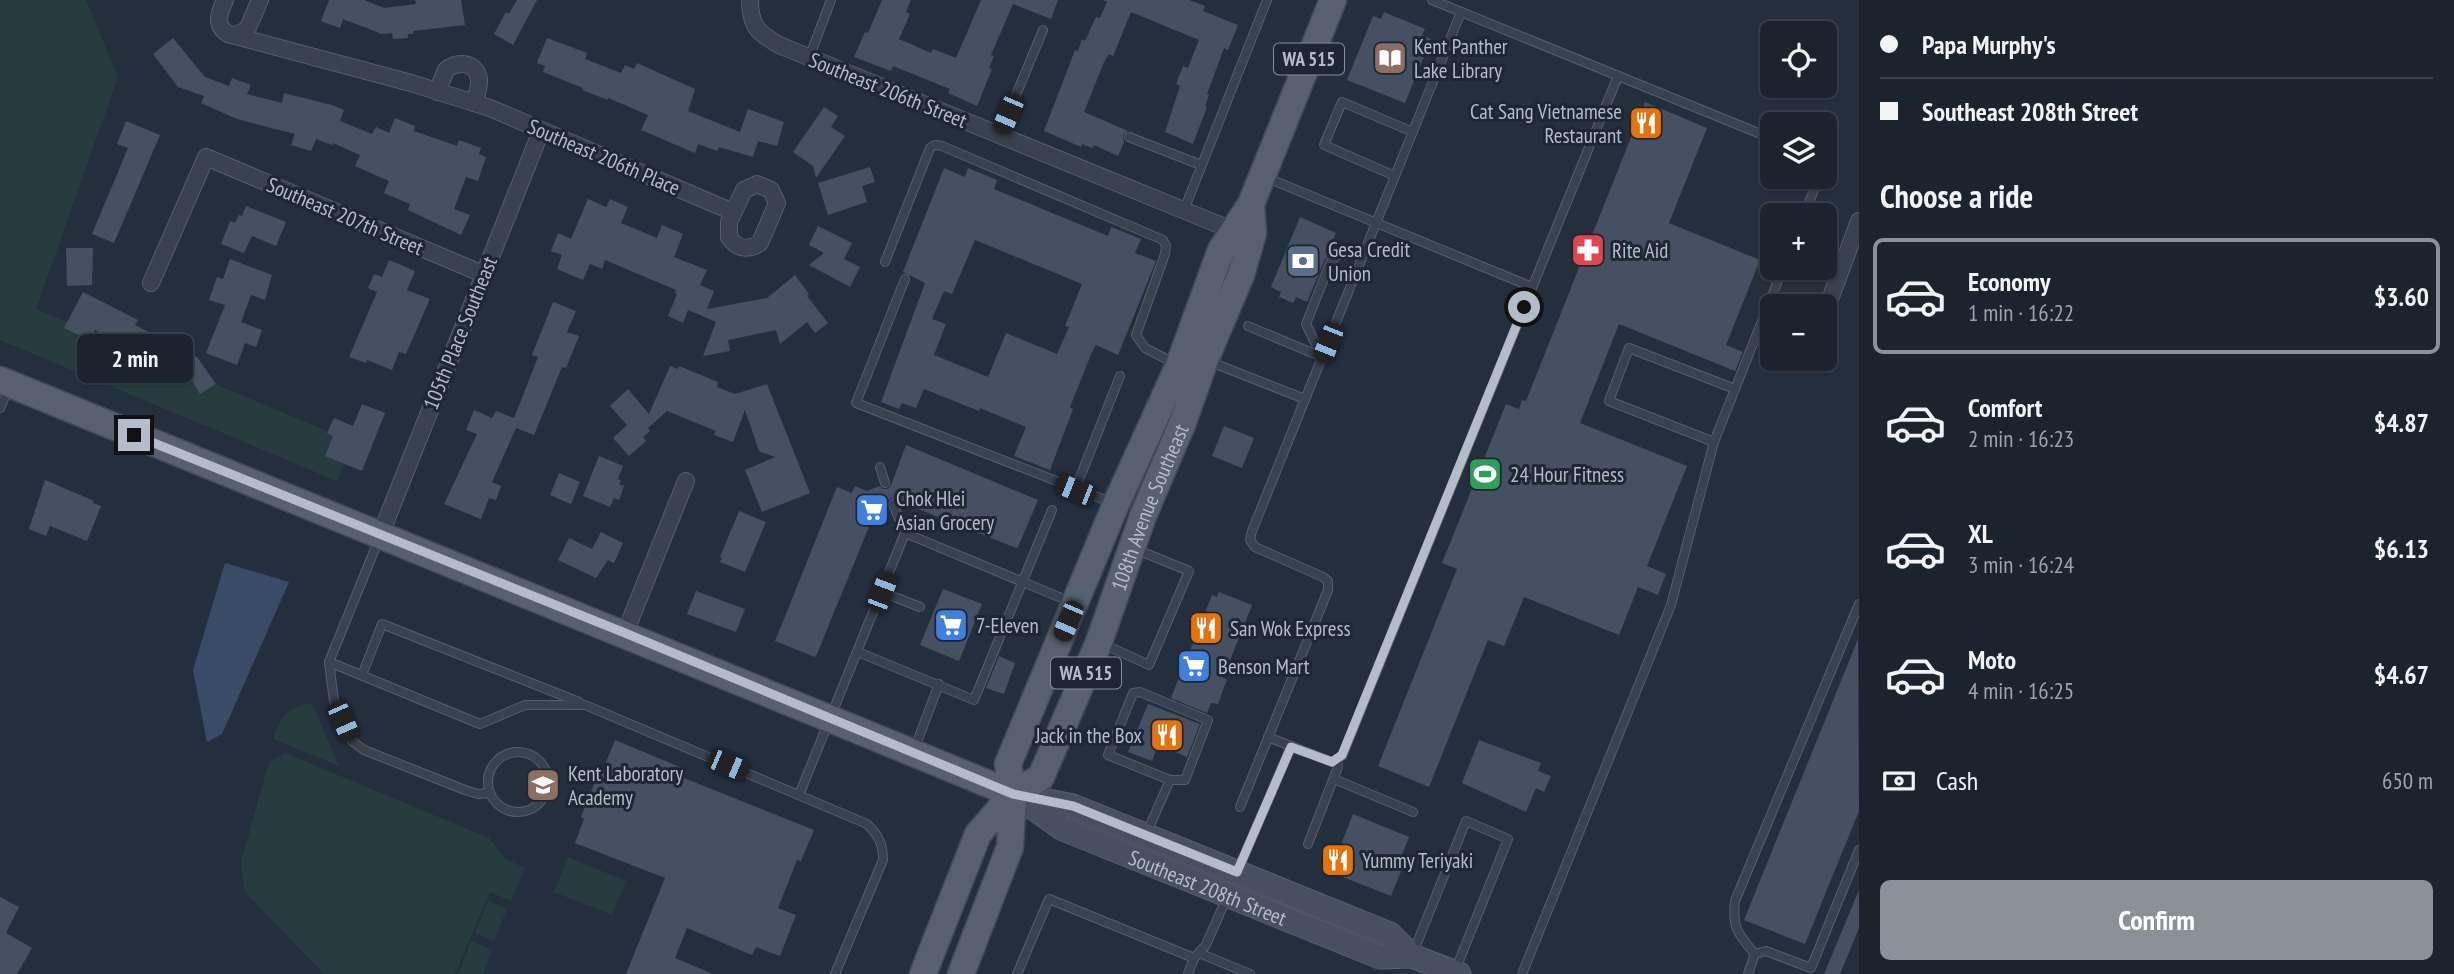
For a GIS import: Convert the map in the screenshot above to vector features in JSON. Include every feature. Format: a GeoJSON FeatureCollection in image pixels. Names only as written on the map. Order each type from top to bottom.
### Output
{"type":"FeatureCollection","features":[{"type":"Feature","properties":{"kind":"main road","name":"108th Avenue Southeast"},"geometry":{"type":"LineString","coordinates":[[961,974],[1010,847],[1013,794],[1008,764],[1116,504],[1179,365],[1221,250],[1251,204],[1333,0]]}},
{"type":"Feature","properties":{"kind":"main road","name":"108th Avenue Southeast"},"geometry":{"type":"LineString","coordinates":[[923,974],[978,834],[1013,794],[1041,777],[1099,642],[1132,548],[1241,275],[1252,233],[1251,204]]}},
{"type":"Feature","properties":{"kind":"main road","name":"Southeast 208th Street"},"geometry":{"type":"LineString","coordinates":[[3,391],[625,633],[1013,794],[1063,828],[1380,957],[1412,956]]}},
{"type":"Feature","properties":{"kind":"main road","name":"Southeast 208th Street"},"geometry":{"type":"LineString","coordinates":[[1013,794],[1073,806],[1390,934],[1412,956],[1447,972]]}},
{"type":"Feature","properties":{"kind":"street"},"geometry":{"type":"LineString","coordinates":[[225,0],[219,12],[219,25],[228,34],[235,35],[247,30],[260,0]]}},
{"type":"Feature","properties":{"kind":"street","name":"Southeast 206th Street"},"geometry":{"type":"LineString","coordinates":[[750,8],[760,34],[809,58],[1232,230]]}},
{"type":"Feature","properties":{"kind":"street","name":"Southeast 206th Place"},"geometry":{"type":"LineString","coordinates":[[235,35],[474,103],[733,212]]}},
{"type":"Feature","properties":{"kind":"street"},"geometry":{"type":"LineString","coordinates":[[437,92],[446,70],[452,65],[466,64],[478,74],[480,81],[474,103]]}},
{"type":"Feature","properties":{"kind":"street","name":"105th Place Southeast"},"geometry":{"type":"LineString","coordinates":[[380,536],[541,131]]}},
{"type":"Feature","properties":{"kind":"street","name":"Southeast 207th Street"},"geometry":{"type":"LineString","coordinates":[[151,283],[206,157],[483,274]]}},
{"type":"Feature","properties":{"kind":"street"},"geometry":{"type":"LineString","coordinates":[[1832,294],[1859,221]]}},
{"type":"Feature","properties":{"kind":"street"},"geometry":{"type":"LineString","coordinates":[[625,633],[686,481]]}},
{"type":"Feature","properties":{"kind":"lane"},"geometry":{"type":"LineString","coordinates":[[809,58],[831,0]]}},
{"type":"Feature","properties":{"kind":"lane"},"geometry":{"type":"LineString","coordinates":[[1184,210],[1267,0]]}},
{"type":"Feature","properties":{"kind":"lane"},"geometry":{"type":"LineString","coordinates":[[1432,0],[1760,134]]}},
{"type":"Feature","properties":{"kind":"lane"},"geometry":{"type":"LineString","coordinates":[[1240,807],[1328,590],[1328,581],[1323,577],[1255,547],[1250,540],[1461,12]]}},
{"type":"Feature","properties":{"kind":"lane"},"geometry":{"type":"LineString","coordinates":[[999,136],[1043,30]]}},
{"type":"Feature","properties":{"kind":"lane"},"geometry":{"type":"LineString","coordinates":[[1268,737],[1332,762],[1342,755],[1618,76]]}},
{"type":"Feature","properties":{"kind":"lane"},"geometry":{"type":"LineString","coordinates":[[1395,176],[1324,145],[1342,102],[1413,132]]}},
{"type":"Feature","properties":{"kind":"lane"},"geometry":{"type":"LineString","coordinates":[[1129,137],[1201,166]]}},
{"type":"Feature","properties":{"kind":"lane"},"geometry":{"type":"LineString","coordinates":[[885,262],[930,148],[935,145],[942,146],[1163,240],[1166,246],[1165,254],[1136,335],[1145,348],[1179,365]]}},
{"type":"Feature","properties":{"kind":"lane"},"geometry":{"type":"LineString","coordinates":[[1262,176],[1532,287]]}},
{"type":"Feature","properties":{"kind":"lane"},"geometry":{"type":"LineString","coordinates":[[1322,357],[1306,324],[1331,261],[1338,255],[1364,253]]}},
{"type":"Feature","properties":{"kind":"lane"},"geometry":{"type":"LineString","coordinates":[[905,279],[856,403],[1116,504]]}},
{"type":"Feature","properties":{"kind":"lane"},"geometry":{"type":"LineString","coordinates":[[1522,974],[1671,605],[1714,442],[1778,280]]}},
{"type":"Feature","properties":{"kind":"lane"},"geometry":{"type":"LineString","coordinates":[[1248,326],[1322,357]]}},
{"type":"Feature","properties":{"kind":"lane"},"geometry":{"type":"LineString","coordinates":[[1714,442],[1609,401],[1629,348],[1735,389]]}},
{"type":"Feature","properties":{"kind":"lane"},"geometry":{"type":"LineString","coordinates":[[1205,360],[1305,400]]}},
{"type":"Feature","properties":{"kind":"lane"},"geometry":{"type":"LineString","coordinates":[[1075,490],[1120,376]]}},
{"type":"Feature","properties":{"kind":"lane"},"geometry":{"type":"LineString","coordinates":[[880,467],[885,483]]}},
{"type":"Feature","properties":{"kind":"lane"},"geometry":{"type":"LineString","coordinates":[[799,795],[905,533],[894,504]]}},
{"type":"Feature","properties":{"kind":"lane"},"geometry":{"type":"LineString","coordinates":[[858,652],[974,700],[1052,510]]}},
{"type":"Feature","properties":{"kind":"lane"},"geometry":{"type":"LineString","coordinates":[[905,533],[1075,603]]}},
{"type":"Feature","properties":{"kind":"lane"},"geometry":{"type":"LineString","coordinates":[[380,536],[330,662],[334,701],[352,741],[364,750],[465,790],[478,794],[490,793]]}},
{"type":"Feature","properties":{"kind":"lane"},"geometry":{"type":"LineString","coordinates":[[1099,642],[1149,665],[1189,571],[1132,548]]}},
{"type":"Feature","properties":{"kind":"lane"},"geometry":{"type":"LineString","coordinates":[[882,592],[920,607]]}},
{"type":"Feature","properties":{"kind":"lane"},"geometry":{"type":"LineString","coordinates":[[1755,954],[1741,937],[1733,919],[1735,901],[1859,604]]}},
{"type":"Feature","properties":{"kind":"lane"},"geometry":{"type":"LineString","coordinates":[[362,675],[382,624],[585,705],[867,824],[879,836],[883,860],[835,974]]}},
{"type":"Feature","properties":{"kind":"lane"},"geometry":{"type":"LineString","coordinates":[[330,662],[480,724],[525,705],[585,705]]}},
{"type":"Feature","properties":{"kind":"lane"},"geometry":{"type":"LineString","coordinates":[[913,752],[939,684]]}},
{"type":"Feature","properties":{"kind":"lane"},"geometry":{"type":"LineString","coordinates":[[1140,692],[1208,720],[1185,780],[1170,780],[1108,755],[1133,693],[1140,692]]}},
{"type":"Feature","properties":{"kind":"lane"},"geometry":{"type":"LineString","coordinates":[[1237,872],[1291,747]]}},
{"type":"Feature","properties":{"kind":"lane"},"geometry":{"type":"LineString","coordinates":[[526,753],[541,763],[546,771],[547,790],[544,798],[529,810],[520,812],[502,807],[490,793],[489,774],[499,758],[508,754],[526,753]]}},
{"type":"Feature","properties":{"kind":"lane"},"geometry":{"type":"LineString","coordinates":[[1308,844],[1334,779],[1338,767],[1337,759]]}},
{"type":"Feature","properties":{"kind":"lane"},"geometry":{"type":"LineString","coordinates":[[1334,779],[1413,812]]}},
{"type":"Feature","properties":{"kind":"lane"},"geometry":{"type":"LineString","coordinates":[[1146,835],[1170,780]]}},
{"type":"Feature","properties":{"kind":"lane"},"geometry":{"type":"LineString","coordinates":[[1412,956],[1466,821],[1508,839],[1447,972]]}},
{"type":"Feature","properties":{"kind":"lane"},"geometry":{"type":"LineString","coordinates":[[1755,954],[1766,951],[1811,968],[1859,850]]}},
{"type":"Feature","properties":{"kind":"lane"},"geometry":{"type":"LineString","coordinates":[[1188,974],[1206,945],[1228,894]]}},
{"type":"Feature","properties":{"kind":"lane"},"geometry":{"type":"LineString","coordinates":[[1017,974],[1049,899],[1250,974]]}},
{"type":"Feature","properties":{"kind":"lane"},"geometry":{"type":"LineString","coordinates":[[1748,974],[1755,954]]}},
{"type":"Feature","properties":{"kind":"green space"},"geometry":{"type":"Polygon","coordinates":[[[0,0],[86,0],[118,77],[36,309],[353,442],[337,481],[0,340],[0,0]]]}},
{"type":"Feature","properties":{"kind":"green space"},"geometry":{"type":"Polygon","coordinates":[[[312,703],[339,766],[273,739],[286,714],[296,707],[312,703]]]}},
{"type":"Feature","properties":{"kind":"green space"},"geometry":{"type":"Polygon","coordinates":[[[285,753],[489,838],[505,859],[525,868],[511,901],[490,892],[455,974],[324,974],[244,891],[241,861],[269,762],[285,753]]]}},
{"type":"Feature","properties":{"kind":"green space"},"geometry":{"type":"Polygon","coordinates":[[[568,857],[626,881],[612,915],[554,892],[568,857]]]}},
{"type":"Feature","properties":{"kind":"green space"},"geometry":{"type":"Polygon","coordinates":[[[488,901],[507,909],[494,941],[475,933],[488,901]]]}},
{"type":"Feature","properties":{"kind":"green space"},"geometry":{"type":"Polygon","coordinates":[[[471,941],[492,950],[483,974],[458,974],[471,941]]]}},
{"type":"Feature","properties":{"kind":"water"},"geometry":{"type":"Polygon","coordinates":[[[225,563],[289,582],[222,734],[207,742],[193,670],[225,563]]]}},
{"type":"Feature","properties":{"kind":"building"},"geometry":{"type":"Polygon","coordinates":[[[329,0],[364,0],[384,8],[416,4],[415,0],[461,0],[465,25],[413,31],[413,34],[408,34],[408,38],[393,39],[392,33],[382,34],[343,19],[340,28],[321,21],[329,0]]]}},
{"type":"Feature","properties":{"kind":"building"},"geometry":{"type":"Polygon","coordinates":[[[517,0],[537,0],[513,45],[494,34],[506,12],[509,14],[517,0]]]}},
{"type":"Feature","properties":{"kind":"building"},"geometry":{"type":"Polygon","coordinates":[[[882,0],[911,0],[906,12],[910,14],[899,39],[931,53],[933,49],[956,58],[981,0],[1058,0],[1051,19],[1013,4],[991,55],[994,56],[989,68],[992,69],[977,106],[948,93],[950,89],[893,66],[891,71],[854,57],[882,0]]]}},
{"type":"Feature","properties":{"kind":"building"},"geometry":{"type":"Polygon","coordinates":[[[1103,0],[1189,0],[1205,6],[1203,11],[1238,25],[1228,50],[1224,48],[1193,144],[1165,132],[1180,86],[1176,84],[1183,66],[1188,68],[1199,40],[1131,12],[1113,56],[1109,54],[1104,62],[1084,112],[1128,131],[1123,135],[1124,142],[1118,156],[1094,145],[1092,148],[1082,144],[1081,147],[1044,131],[1075,50],[1078,51],[1082,39],[1085,41],[1096,17],[1100,18],[1107,2],[1103,0]]]}},
{"type":"Feature","properties":{"kind":"building","name":"Kent Panther Lake Library"},"geometry":{"type":"Polygon","coordinates":[[[1384,12],[1425,29],[1422,35],[1431,39],[1405,103],[1347,80],[1373,16],[1381,19],[1384,12]]]}},
{"type":"Feature","properties":{"kind":"building"},"geometry":{"type":"Polygon","coordinates":[[[173,38],[205,77],[229,86],[232,78],[251,85],[247,94],[282,103],[284,93],[332,105],[344,110],[340,121],[372,134],[376,127],[389,133],[395,118],[415,126],[414,131],[457,146],[459,140],[481,148],[479,154],[486,157],[478,181],[466,177],[454,209],[470,215],[461,235],[408,210],[410,204],[384,193],[389,181],[355,166],[360,155],[316,139],[311,151],[291,145],[295,134],[237,119],[201,103],[204,96],[178,87],[153,54],[173,38]]]}},
{"type":"Feature","properties":{"kind":"building"},"geometry":{"type":"Polygon","coordinates":[[[547,38],[587,53],[585,59],[621,73],[625,65],[634,69],[637,63],[695,89],[688,111],[740,132],[748,109],[784,122],[777,146],[758,141],[753,157],[719,147],[717,151],[698,144],[695,153],[641,130],[648,115],[543,72],[545,66],[537,63],[547,38]]]}},
{"type":"Feature","properties":{"kind":"building"},"geometry":{"type":"Polygon","coordinates":[[[1645,102],[1707,128],[1669,223],[1760,260],[1726,345],[1743,352],[1735,371],[1619,324],[1580,423],[1687,466],[1647,566],[1666,574],[1658,595],[1638,587],[1619,635],[1524,597],[1504,646],[1488,640],[1429,787],[1378,766],[1457,569],[1442,563],[1506,404],[1519,409],[1522,400],[1526,401],[1645,102]]]}},
{"type":"Feature","properties":{"kind":"building"},"geometry":{"type":"Polygon","coordinates":[[[824,107],[838,116],[831,127],[845,136],[816,178],[813,166],[793,152],[824,107]]]}},
{"type":"Feature","properties":{"kind":"building"},"geometry":{"type":"Polygon","coordinates":[[[126,121],[160,135],[114,243],[92,234],[128,148],[117,144],[126,121]]]}},
{"type":"Feature","properties":{"kind":"building"},"geometry":{"type":"Polygon","coordinates":[[[870,167],[875,182],[862,186],[867,202],[828,215],[818,183],[870,167]]]}},
{"type":"Feature","properties":{"kind":"building"},"geometry":{"type":"Polygon","coordinates":[[[944,168],[965,177],[968,168],[997,180],[994,189],[1108,236],[1111,227],[1141,239],[1135,253],[1156,261],[1118,355],[1096,345],[1092,352],[1070,407],[1073,409],[1050,470],[1014,456],[1026,427],[980,408],[979,411],[924,389],[916,408],[902,403],[899,409],[881,402],[925,283],[903,272],[944,168]],[[975,240],[952,294],[944,291],[932,319],[946,324],[934,355],[988,377],[1006,333],[1057,354],[1069,327],[1065,326],[1082,284],[975,240]]]}},
{"type":"Feature","properties":{"kind":"building"},"geometry":{"type":"Polygon","coordinates":[[[588,199],[606,207],[610,199],[628,207],[621,223],[657,238],[662,225],[683,234],[674,257],[707,270],[700,285],[714,291],[707,309],[767,298],[795,275],[828,323],[815,333],[807,322],[780,344],[776,330],[728,340],[730,351],[703,356],[716,322],[688,310],[683,323],[668,316],[677,294],[676,290],[605,260],[602,269],[590,264],[583,280],[557,269],[562,255],[551,251],[558,233],[571,239],[588,199]]]}},
{"type":"Feature","properties":{"kind":"building"},"geometry":{"type":"Polygon","coordinates":[[[246,206],[286,222],[276,246],[252,236],[244,253],[221,244],[230,221],[235,223],[246,206]]]}},
{"type":"Feature","properties":{"kind":"building","name":"Gesa Credit Union"},"geometry":{"type":"Polygon","coordinates":[[[1300,217],[1336,233],[1328,252],[1330,253],[1307,302],[1296,297],[1293,303],[1279,297],[1281,292],[1271,287],[1300,217]]]}},
{"type":"Feature","properties":{"kind":"building"},"geometry":{"type":"Polygon","coordinates":[[[818,226],[852,243],[844,259],[860,267],[850,287],[809,265],[824,253],[809,245],[818,226]]]}},
{"type":"Feature","properties":{"kind":"building"},"geometry":{"type":"Polygon","coordinates":[[[66,248],[93,248],[92,285],[67,286],[66,248]]]}},
{"type":"Feature","properties":{"kind":"building"},"geometry":{"type":"Polygon","coordinates":[[[230,259],[272,275],[265,300],[251,295],[241,322],[262,330],[256,347],[245,343],[237,365],[206,353],[225,305],[209,300],[217,277],[223,279],[230,259]]]}},
{"type":"Feature","properties":{"kind":"building"},"geometry":{"type":"Polygon","coordinates":[[[389,260],[415,271],[407,290],[430,299],[406,354],[399,352],[392,370],[367,360],[366,363],[349,357],[377,292],[368,288],[374,274],[382,277],[389,260]]]}},
{"type":"Feature","properties":{"kind":"building"},"geometry":{"type":"Polygon","coordinates":[[[83,292],[138,320],[135,325],[197,357],[216,384],[200,394],[192,380],[148,356],[145,361],[130,353],[133,349],[95,330],[89,340],[64,328],[83,292]]]}},
{"type":"Feature","properties":{"kind":"building"},"geometry":{"type":"Polygon","coordinates":[[[553,302],[576,311],[567,332],[579,336],[566,368],[562,367],[534,435],[516,428],[492,482],[501,486],[496,500],[489,498],[481,519],[444,504],[477,434],[466,430],[474,410],[492,418],[496,411],[514,418],[538,357],[532,355],[553,302]]]}},
{"type":"Feature","properties":{"kind":"building"},"geometry":{"type":"Polygon","coordinates":[[[670,366],[678,369],[679,366],[718,382],[717,387],[735,394],[767,384],[810,493],[762,512],[745,470],[775,457],[759,451],[745,410],[733,442],[714,435],[716,431],[667,411],[648,428],[650,431],[643,437],[646,441],[629,456],[613,438],[627,425],[610,406],[628,389],[649,414],[670,366]]]}},
{"type":"Feature","properties":{"kind":"building"},"geometry":{"type":"Polygon","coordinates":[[[362,404],[385,413],[362,471],[325,456],[333,436],[327,433],[334,418],[353,426],[362,404]]]}},
{"type":"Feature","properties":{"kind":"building"},"geometry":{"type":"Polygon","coordinates":[[[1224,426],[1254,438],[1242,468],[1212,456],[1224,426]]]}},
{"type":"Feature","properties":{"kind":"building"},"geometry":{"type":"Polygon","coordinates":[[[906,445],[1038,500],[1018,547],[891,498],[887,501],[887,507],[875,512],[815,657],[775,641],[837,487],[852,493],[855,486],[867,491],[879,486],[888,489],[906,445]]]}},
{"type":"Feature","properties":{"kind":"building"},"geometry":{"type":"Polygon","coordinates":[[[599,456],[623,466],[618,479],[621,481],[619,484],[624,486],[619,500],[614,498],[610,507],[583,496],[599,456]]]}},
{"type":"Feature","properties":{"kind":"building"},"geometry":{"type":"Polygon","coordinates":[[[559,473],[580,482],[571,504],[550,495],[559,473]]]}},
{"type":"Feature","properties":{"kind":"building"},"geometry":{"type":"Polygon","coordinates":[[[45,480],[101,506],[87,541],[50,526],[46,536],[29,529],[45,480]]]}},
{"type":"Feature","properties":{"kind":"building"},"geometry":{"type":"Polygon","coordinates":[[[739,511],[766,522],[745,572],[720,562],[739,511]]]}},
{"type":"Feature","properties":{"kind":"building"},"geometry":{"type":"Polygon","coordinates":[[[601,532],[623,543],[614,563],[608,560],[596,578],[558,560],[569,538],[592,549],[601,532]]]}},
{"type":"Feature","properties":{"kind":"building","name":"7-Eleven"},"geometry":{"type":"Polygon","coordinates":[[[943,589],[982,604],[959,661],[920,645],[943,589]]]}},
{"type":"Feature","properties":{"kind":"building"},"geometry":{"type":"Polygon","coordinates":[[[696,591],[745,609],[736,632],[687,614],[696,591]]]}},
{"type":"Feature","properties":{"kind":"building"},"geometry":{"type":"Polygon","coordinates":[[[1219,592],[1252,605],[1223,678],[1227,679],[1218,704],[1211,703],[1207,713],[1171,698],[1212,595],[1217,597],[1219,592]]]}},
{"type":"Feature","properties":{"kind":"building"},"geometry":{"type":"Polygon","coordinates":[[[1858,639],[1859,811],[1805,944],[1744,920],[1858,639]]]}},
{"type":"Feature","properties":{"kind":"building","name":"7-Eleven"},"geometry":{"type":"Polygon","coordinates":[[[999,656],[1015,663],[1004,694],[986,688],[999,656]]]}},
{"type":"Feature","properties":{"kind":"building","name":"Jack in the Box"},"geometry":{"type":"Polygon","coordinates":[[[1148,704],[1200,724],[1187,757],[1158,745],[1152,761],[1128,752],[1148,704]]]}},
{"type":"Feature","properties":{"kind":"building"},"geometry":{"type":"Polygon","coordinates":[[[615,740],[682,768],[679,776],[814,830],[801,861],[797,860],[778,908],[796,915],[780,956],[756,947],[752,955],[687,928],[675,958],[713,974],[626,974],[665,878],[575,843],[584,819],[581,817],[615,740]]]}},
{"type":"Feature","properties":{"kind":"building"},"geometry":{"type":"Polygon","coordinates":[[[1479,740],[1541,763],[1538,771],[1551,776],[1544,792],[1536,788],[1526,812],[1462,783],[1479,740]]]}},
{"type":"Feature","properties":{"kind":"building"},"geometry":{"type":"Polygon","coordinates":[[[1353,814],[1409,837],[1399,862],[1404,864],[1391,896],[1330,872],[1353,814]]]}},
{"type":"Feature","properties":{"kind":"building"},"geometry":{"type":"Polygon","coordinates":[[[1859,890],[1859,928],[1840,974],[1824,974],[1859,890]]]}},
{"type":"Feature","properties":{"kind":"building"},"geometry":{"type":"Polygon","coordinates":[[[0,897],[19,907],[6,933],[32,948],[17,974],[0,974],[0,897]]]}},
{"type":"Feature","properties":{"kind":"place","name":"Kent Panther Lake Library"},"geometry":{"type":"Point","coordinates":[1390,58]}},
{"type":"Feature","properties":{"kind":"place","name":"Cat Sang Vietnamese Restaurant"},"geometry":{"type":"Point","coordinates":[1646,123]}},
{"type":"Feature","properties":{"kind":"place","name":"Rite Aid"},"geometry":{"type":"Point","coordinates":[1588,250]}},
{"type":"Feature","properties":{"kind":"place","name":"Gesa Credit Union"},"geometry":{"type":"Point","coordinates":[1303,261]}},
{"type":"Feature","properties":{"kind":"place","name":"24 Hour Fitness"},"geometry":{"type":"Point","coordinates":[1485,474]}},
{"type":"Feature","properties":{"kind":"place","name":"Chok Hlei Asian Grocery"},"geometry":{"type":"Point","coordinates":[872,510]}},
{"type":"Feature","properties":{"kind":"place","name":"7-Eleven"},"geometry":{"type":"Point","coordinates":[951,625]}},
{"type":"Feature","properties":{"kind":"place","name":"San Wok Express"},"geometry":{"type":"Point","coordinates":[1206,628]}},
{"type":"Feature","properties":{"kind":"place","name":"Benson Mart"},"geometry":{"type":"Point","coordinates":[1194,666]}},
{"type":"Feature","properties":{"kind":"place","name":"Jack in the Box"},"geometry":{"type":"Point","coordinates":[1167,735]}},
{"type":"Feature","properties":{"kind":"place","name":"Kent Laboratory Academy"},"geometry":{"type":"Point","coordinates":[543,785]}},
{"type":"Feature","properties":{"kind":"place","name":"Yummy Teriyaki"},"geometry":{"type":"Point","coordinates":[1338,860]}},
{"type":"Feature","properties":{"kind":"route"},"geometry":{"type":"LineString","coordinates":[[134,435],[625,633],[1013,794],[1073,806],[1237,872],[1291,747],[1332,762],[1342,755],[1524,307]]}}]}
